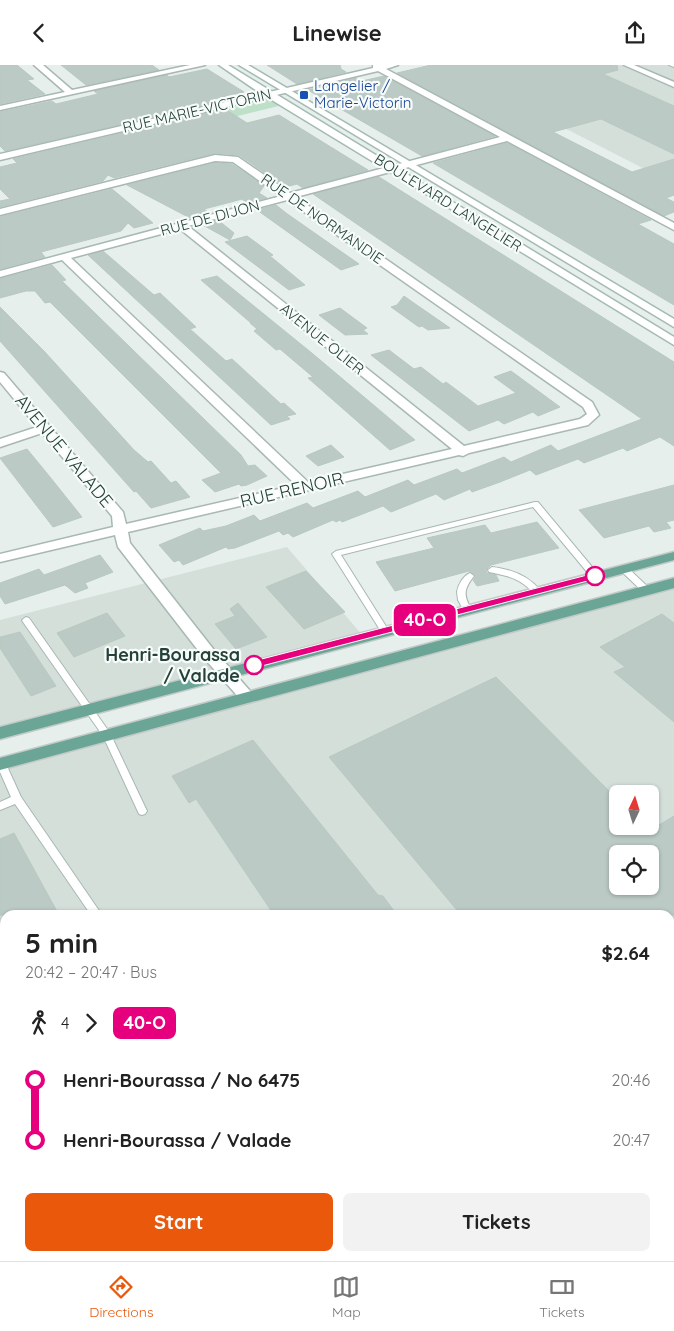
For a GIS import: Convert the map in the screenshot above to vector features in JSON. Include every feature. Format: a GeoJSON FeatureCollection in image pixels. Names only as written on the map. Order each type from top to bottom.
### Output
{"type":"FeatureCollection","features":[{"type":"Feature","properties":{"kind":"main road"},"geometry":{"type":"LineString","coordinates":[[0,733],[674,556]]}},
{"type":"Feature","properties":{"kind":"main road"},"geometry":{"type":"LineString","coordinates":[[1,764],[674,583]]}},
{"type":"Feature","properties":{"kind":"street"},"geometry":{"type":"LineString","coordinates":[[38,65],[71,93]]}},
{"type":"Feature","properties":{"kind":"street"},"geometry":{"type":"LineString","coordinates":[[0,109],[201,65]]}},
{"type":"Feature","properties":{"kind":"street","name":"BOULEVARD LANGELIER"},"geometry":{"type":"LineString","coordinates":[[223,65],[674,342]]}},
{"type":"Feature","properties":{"kind":"street","name":"BOULEVARD LANGELIER"},"geometry":{"type":"LineString","coordinates":[[244,65],[674,324]]}},
{"type":"Feature","properties":{"kind":"street","name":"RUE MARIE-VICTORIN"},"geometry":{"type":"LineString","coordinates":[[0,157],[376,67],[394,65]]}},
{"type":"Feature","properties":{"kind":"street"},"geometry":{"type":"LineString","coordinates":[[628,65],[674,85]]}},
{"type":"Feature","properties":{"kind":"street"},"geometry":{"type":"LineString","coordinates":[[376,67],[674,227]]}},
{"type":"Feature","properties":{"kind":"street","name":"RUE DE DIJON"},"geometry":{"type":"LineString","coordinates":[[0,275],[508,138]]}},
{"type":"Feature","properties":{"kind":"street","name":"RUE DE NORMANDIE"},"geometry":{"type":"LineString","coordinates":[[0,212],[221,157],[240,161],[588,405],[593,415],[584,422]]}},
{"type":"Feature","properties":{"kind":"street","name":"AVENUE OLIER"},"geometry":{"type":"LineString","coordinates":[[182,225],[463,451]]}},
{"type":"Feature","properties":{"kind":"street"},"geometry":{"type":"LineString","coordinates":[[64,257],[306,487]]}},
{"type":"Feature","properties":{"kind":"street","name":"AVENUE VALADE"},"geometry":{"type":"LineString","coordinates":[[0,375],[118,515],[123,544],[246,697]]}},
{"type":"Feature","properties":{"kind":"street","name":"RUE RENOIR"},"geometry":{"type":"LineString","coordinates":[[0,558],[584,422]]}},
{"type":"Feature","properties":{"kind":"street"},"geometry":{"type":"LineString","coordinates":[[0,443],[46,428]]}},
{"type":"Feature","properties":{"kind":"lane"},"geometry":{"type":"LineString","coordinates":[[385,631],[336,554],[535,504],[595,576]]}},
{"type":"Feature","properties":{"kind":"lane"},"geometry":{"type":"LineString","coordinates":[[624,569],[646,591]]}},
{"type":"Feature","properties":{"kind":"lane"},"geometry":{"type":"LineString","coordinates":[[492,570],[507,573],[527,581],[537,591]]}},
{"type":"Feature","properties":{"kind":"lane"},"geometry":{"type":"LineString","coordinates":[[467,609],[460,597],[460,593],[462,586],[470,576]]}},
{"type":"Feature","properties":{"kind":"lane"},"geometry":{"type":"LineString","coordinates":[[26,620],[107,735],[142,811]]}},
{"type":"Feature","properties":{"kind":"lane"},"geometry":{"type":"LineString","coordinates":[[1,764],[17,799],[94,910]]}},
{"type":"Feature","properties":{"kind":"lane"},"geometry":{"type":"LineString","coordinates":[[0,806],[17,799]]}},
{"type":"Feature","properties":{"kind":"shaded area"},"geometry":{"type":"Polygon","coordinates":[[[441,65],[674,65],[674,184],[441,65]]]}},
{"type":"Feature","properties":{"kind":"shaded area"},"geometry":{"type":"Polygon","coordinates":[[[287,547],[363,636],[0,733],[0,620],[287,547]]]}},
{"type":"Feature","properties":{"kind":"shaded area"},"geometry":{"type":"Polygon","coordinates":[[[674,585],[674,910],[0,910],[0,764],[674,585]]]}},
{"type":"Feature","properties":{"kind":"green space"},"geometry":{"type":"Polygon","coordinates":[[[268,94],[287,104],[230,118],[213,107],[268,94]]]}},
{"type":"Feature","properties":{"kind":"building"},"geometry":{"type":"Polygon","coordinates":[[[0,65],[17,65],[34,79],[27,80],[45,94],[0,104],[0,65]]]}},
{"type":"Feature","properties":{"kind":"building"},"geometry":{"type":"Polygon","coordinates":[[[61,65],[152,65],[159,70],[86,85],[61,65]]]}},
{"type":"Feature","properties":{"kind":"building"},"geometry":{"type":"Polygon","coordinates":[[[267,65],[340,65],[341,69],[346,72],[297,84],[267,65]]]}},
{"type":"Feature","properties":{"kind":"building"},"geometry":{"type":"Polygon","coordinates":[[[431,65],[617,65],[618,70],[603,74],[674,106],[674,154],[601,119],[553,132],[632,172],[674,159],[674,195],[666,198],[674,202],[674,212],[664,216],[397,73],[431,65]]]}},
{"type":"Feature","properties":{"kind":"building"},"geometry":{"type":"Polygon","coordinates":[[[207,69],[244,92],[209,100],[214,103],[5,151],[0,146],[0,112],[52,101],[56,104],[98,94],[94,91],[167,75],[169,77],[207,69]]]}},
{"type":"Feature","properties":{"kind":"building"},"geometry":{"type":"Polygon","coordinates":[[[384,76],[495,136],[422,156],[308,90],[356,78],[362,81],[384,76]]]}},
{"type":"Feature","properties":{"kind":"building"},"geometry":{"type":"Polygon","coordinates":[[[225,109],[247,123],[279,115],[368,170],[303,188],[297,184],[285,187],[239,155],[215,153],[114,178],[108,175],[103,181],[0,207],[0,201],[10,199],[0,189],[0,167],[17,163],[13,159],[225,109]]]}},
{"type":"Feature","properties":{"kind":"building"},"geometry":{"type":"Polygon","coordinates":[[[507,143],[651,220],[638,224],[674,244],[674,305],[433,163],[507,143]]]}},
{"type":"Feature","properties":{"kind":"building"},"geometry":{"type":"Polygon","coordinates":[[[215,163],[232,164],[264,186],[259,193],[267,198],[247,203],[242,199],[204,209],[209,213],[190,218],[127,185],[215,163]]]}},
{"type":"Feature","properties":{"kind":"building"},"geometry":{"type":"Polygon","coordinates":[[[379,177],[674,362],[674,446],[660,437],[627,451],[623,448],[584,463],[578,459],[536,475],[530,470],[472,492],[470,489],[444,500],[436,494],[391,512],[383,506],[342,522],[340,520],[336,522],[333,520],[293,537],[288,533],[283,535],[279,531],[235,548],[228,549],[226,547],[183,565],[179,560],[174,562],[159,545],[200,528],[203,531],[226,526],[254,515],[260,521],[307,503],[313,508],[358,491],[365,497],[408,480],[414,485],[457,469],[462,473],[504,457],[511,462],[551,445],[558,451],[642,419],[313,194],[379,177]]]}},
{"type":"Feature","properties":{"kind":"building"},"geometry":{"type":"Polygon","coordinates":[[[112,189],[153,223],[134,228],[128,223],[121,231],[41,252],[45,257],[0,269],[0,217],[112,189]]]}},
{"type":"Feature","properties":{"kind":"building"},"geometry":{"type":"Polygon","coordinates":[[[276,205],[359,264],[341,270],[257,210],[276,205]]]}},
{"type":"Feature","properties":{"kind":"building"},"geometry":{"type":"Polygon","coordinates":[[[218,220],[234,233],[230,240],[201,224],[218,220]]]}},
{"type":"Feature","properties":{"kind":"building"},"geometry":{"type":"Polygon","coordinates":[[[247,236],[273,255],[270,256],[305,285],[289,290],[225,242],[247,236]]]}},
{"type":"Feature","properties":{"kind":"building"},"geometry":{"type":"Polygon","coordinates":[[[103,251],[154,295],[160,293],[196,327],[190,329],[226,361],[232,359],[281,404],[284,403],[296,414],[287,416],[290,419],[271,425],[88,255],[103,251]]]}},
{"type":"Feature","properties":{"kind":"building"},"geometry":{"type":"Polygon","coordinates":[[[52,265],[66,280],[62,281],[241,455],[248,466],[255,465],[267,476],[247,485],[241,486],[239,484],[215,492],[202,480],[221,473],[50,302],[45,303],[35,291],[26,291],[0,298],[0,279],[52,265]]]}},
{"type":"Feature","properties":{"kind":"building"},"geometry":{"type":"Polygon","coordinates":[[[217,276],[415,440],[390,450],[308,378],[313,377],[280,349],[276,350],[254,331],[257,329],[251,323],[201,280],[217,276]]]}},
{"type":"Feature","properties":{"kind":"building"},"geometry":{"type":"Polygon","coordinates":[[[404,296],[450,328],[428,330],[422,326],[419,327],[391,307],[397,305],[404,296]]]}},
{"type":"Feature","properties":{"kind":"building"},"geometry":{"type":"Polygon","coordinates":[[[0,307],[44,351],[134,450],[148,462],[151,461],[171,483],[176,481],[190,497],[151,508],[136,491],[134,492],[0,341],[0,307]]]}},
{"type":"Feature","properties":{"kind":"building"},"geometry":{"type":"Polygon","coordinates":[[[340,308],[367,328],[363,330],[368,334],[345,335],[319,315],[340,308]]]}},
{"type":"Feature","properties":{"kind":"building"},"geometry":{"type":"Polygon","coordinates":[[[389,350],[414,369],[421,367],[443,384],[446,382],[478,406],[516,393],[494,377],[511,371],[560,407],[538,416],[533,412],[504,424],[498,420],[469,431],[371,355],[389,350]]]}},
{"type":"Feature","properties":{"kind":"building"},"geometry":{"type":"Polygon","coordinates":[[[331,445],[344,457],[318,466],[306,456],[331,445]]]}},
{"type":"Feature","properties":{"kind":"building"},"geometry":{"type":"Polygon","coordinates":[[[27,449],[82,517],[53,527],[0,458],[27,449]]]}},
{"type":"Feature","properties":{"kind":"building"},"geometry":{"type":"Polygon","coordinates":[[[674,485],[674,520],[666,522],[671,528],[654,532],[649,526],[604,538],[579,510],[674,485]]]}},
{"type":"Feature","properties":{"kind":"building"},"geometry":{"type":"Polygon","coordinates":[[[537,522],[559,548],[491,565],[486,570],[487,573],[496,575],[499,581],[477,586],[473,580],[476,576],[469,571],[395,591],[376,562],[434,548],[427,538],[485,525],[491,533],[537,522]]]}},
{"type":"Feature","properties":{"kind":"building"},"geometry":{"type":"Polygon","coordinates":[[[100,555],[113,572],[85,583],[88,588],[75,593],[65,585],[5,604],[0,596],[0,583],[39,569],[44,575],[100,555]]]}},
{"type":"Feature","properties":{"kind":"building"},"geometry":{"type":"Polygon","coordinates":[[[306,571],[345,612],[304,629],[266,587],[306,571]]]}},
{"type":"Feature","properties":{"kind":"building"},"geometry":{"type":"Polygon","coordinates":[[[238,603],[267,637],[236,649],[215,624],[235,616],[230,609],[238,603]]]}},
{"type":"Feature","properties":{"kind":"building"},"geometry":{"type":"Polygon","coordinates":[[[107,613],[125,636],[74,657],[57,633],[107,613]]]}},
{"type":"Feature","properties":{"kind":"building"},"geometry":{"type":"Polygon","coordinates":[[[662,614],[674,623],[674,722],[614,672],[625,667],[600,647],[662,614]]]}},
{"type":"Feature","properties":{"kind":"building"},"geometry":{"type":"Polygon","coordinates":[[[20,632],[56,686],[31,696],[0,648],[0,637],[20,632]]]}},
{"type":"Feature","properties":{"kind":"building"},"geometry":{"type":"Polygon","coordinates":[[[496,677],[609,791],[609,835],[659,835],[659,825],[674,816],[674,910],[457,910],[329,757],[496,677]]]}},
{"type":"Feature","properties":{"kind":"building"},"geometry":{"type":"Polygon","coordinates":[[[253,740],[378,895],[383,896],[393,910],[271,910],[196,799],[189,803],[172,776],[253,740]]]}},
{"type":"Feature","properties":{"kind":"building"},"geometry":{"type":"Polygon","coordinates":[[[14,833],[56,910],[0,910],[0,839],[14,833]]]}},
{"type":"Feature","properties":{"kind":"bus line","name":"40-O"},"geometry":{"type":"LineString","coordinates":[[254,665],[595,576]]}},
{"type":"Feature","properties":{"kind":"place","name":"Langelier / Marie-Victorin"},"geometry":{"type":"Point","coordinates":[304,95]}},
{"type":"Feature","properties":{"kind":"place","name":"Henri-Bourassa / Valade"},"geometry":{"type":"Point","coordinates":[254,665]}}]}
